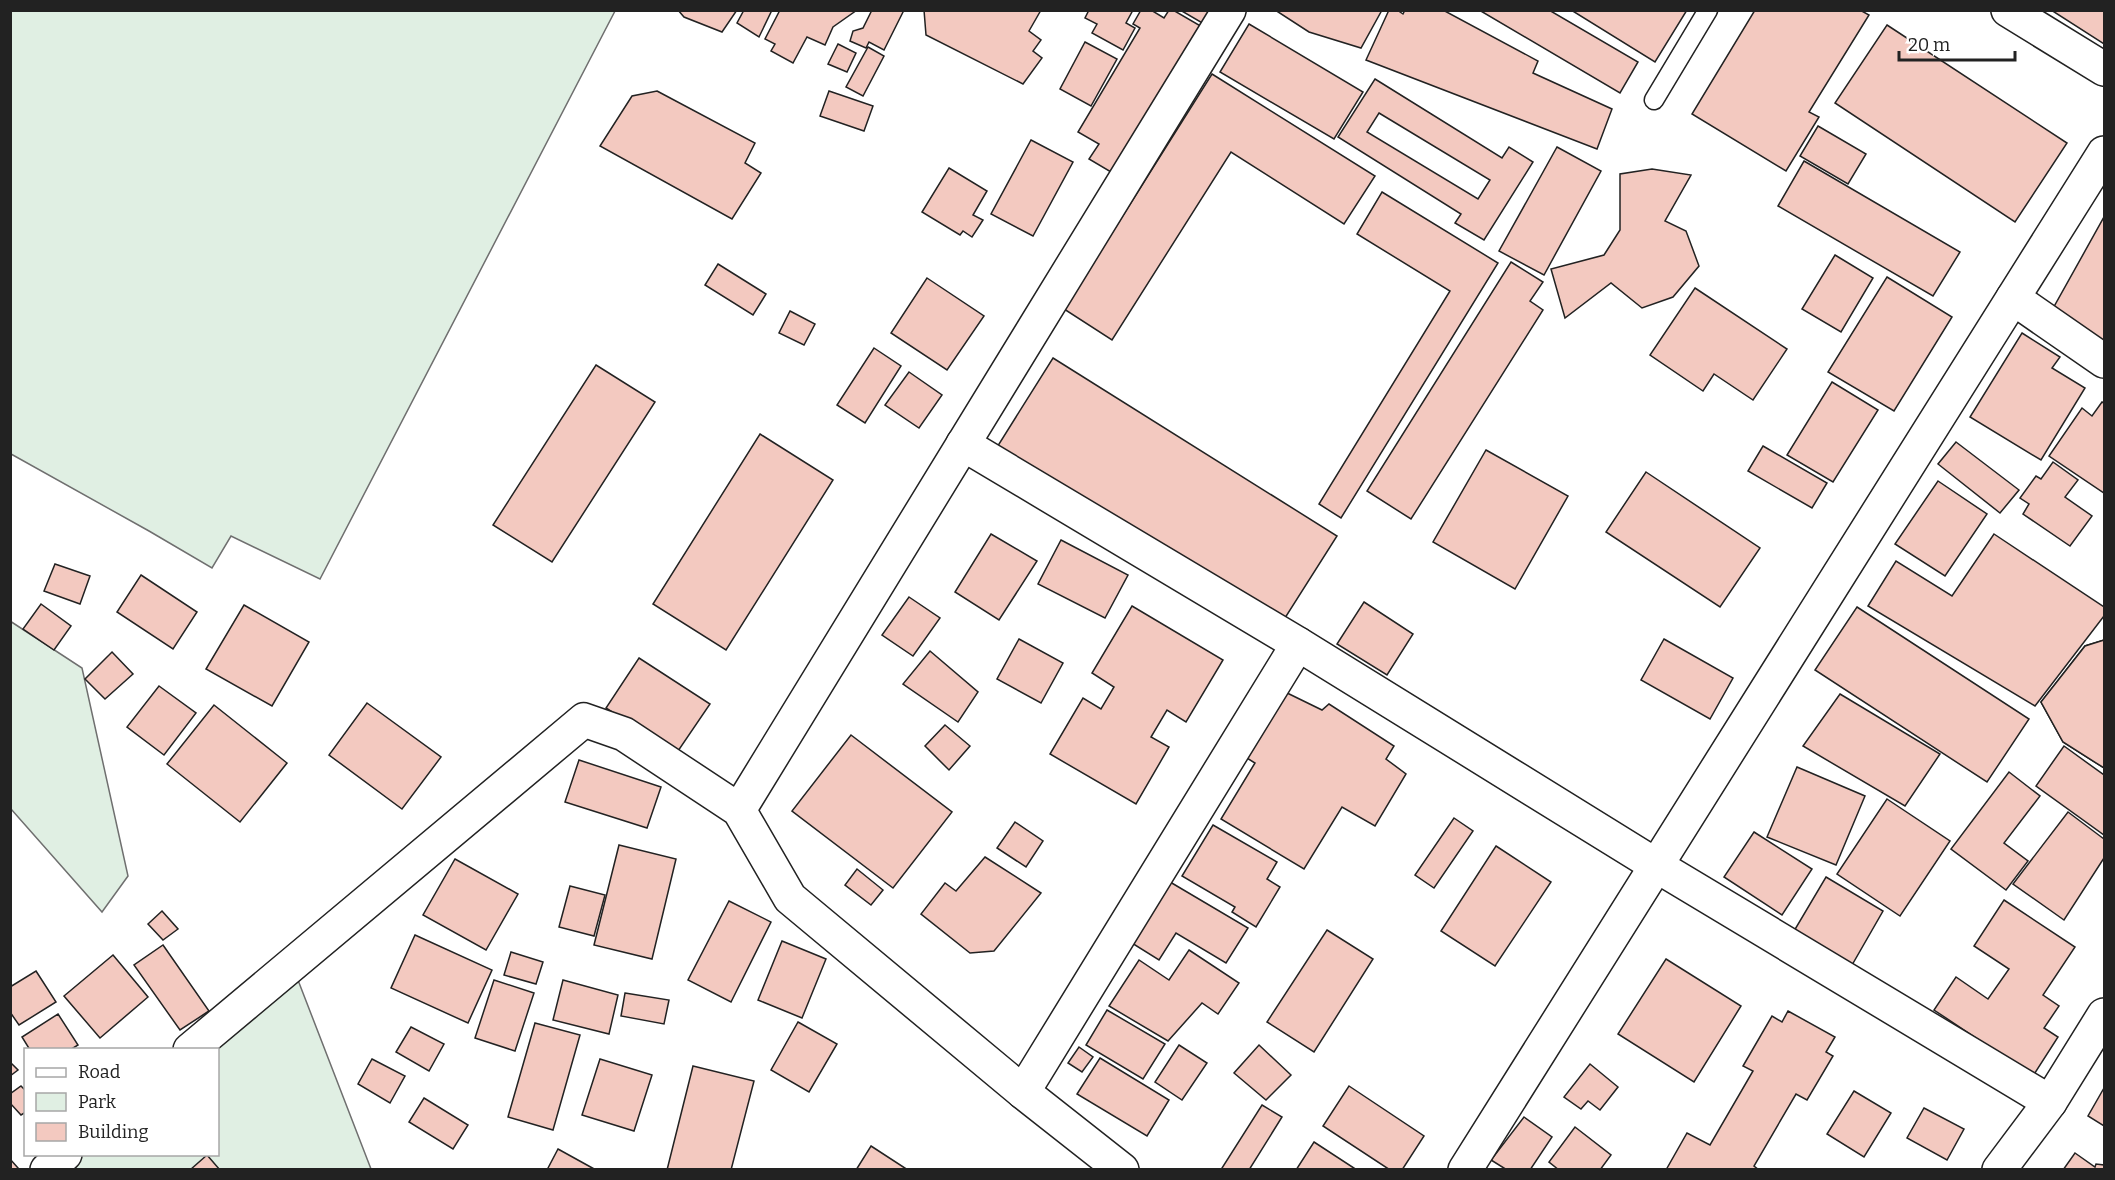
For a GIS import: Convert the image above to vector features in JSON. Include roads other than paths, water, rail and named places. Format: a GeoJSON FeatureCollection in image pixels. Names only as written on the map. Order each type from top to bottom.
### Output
{"type":"FeatureCollection","features":[{"type":"Feature","properties":{"kind":"street"},"geometry":{"type":"LineString","coordinates":[[739,810],[1229,10]]}},
{"type":"Feature","properties":{"kind":"street"},"geometry":{"type":"LineString","coordinates":[[2008,10],[2104,69]]}},
{"type":"Feature","properties":{"kind":"street"},"geometry":{"type":"LineString","coordinates":[[1465,1170],[2104,153]]}},
{"type":"Feature","properties":{"kind":"street"},"geometry":{"type":"LineString","coordinates":[[2013,298],[2104,361]]}},
{"type":"Feature","properties":{"kind":"street"},"geometry":{"type":"LineString","coordinates":[[963,444],[1298,644],[1657,866],[2050,1102]]}},
{"type":"Feature","properties":{"kind":"street"},"geometry":{"type":"LineString","coordinates":[[1023,1092],[1298,644]]}},
{"type":"Feature","properties":{"kind":"street"},"geometry":{"type":"LineString","coordinates":[[192,1048],[584,720],[624,734],[739,810],[790,898],[1023,1092],[1122,1170]]}},
{"type":"Feature","properties":{"kind":"street"},"geometry":{"type":"LineString","coordinates":[[1999,1170],[2050,1102],[2104,1015]]}},
{"type":"Feature","properties":{"kind":"street"},"geometry":{"type":"LineString","coordinates":[[47,1170],[64,1156]]}},
{"type":"Feature","properties":{"kind":"lane"},"geometry":{"type":"LineString","coordinates":[[1654,100],[1708,10]]}}]}
